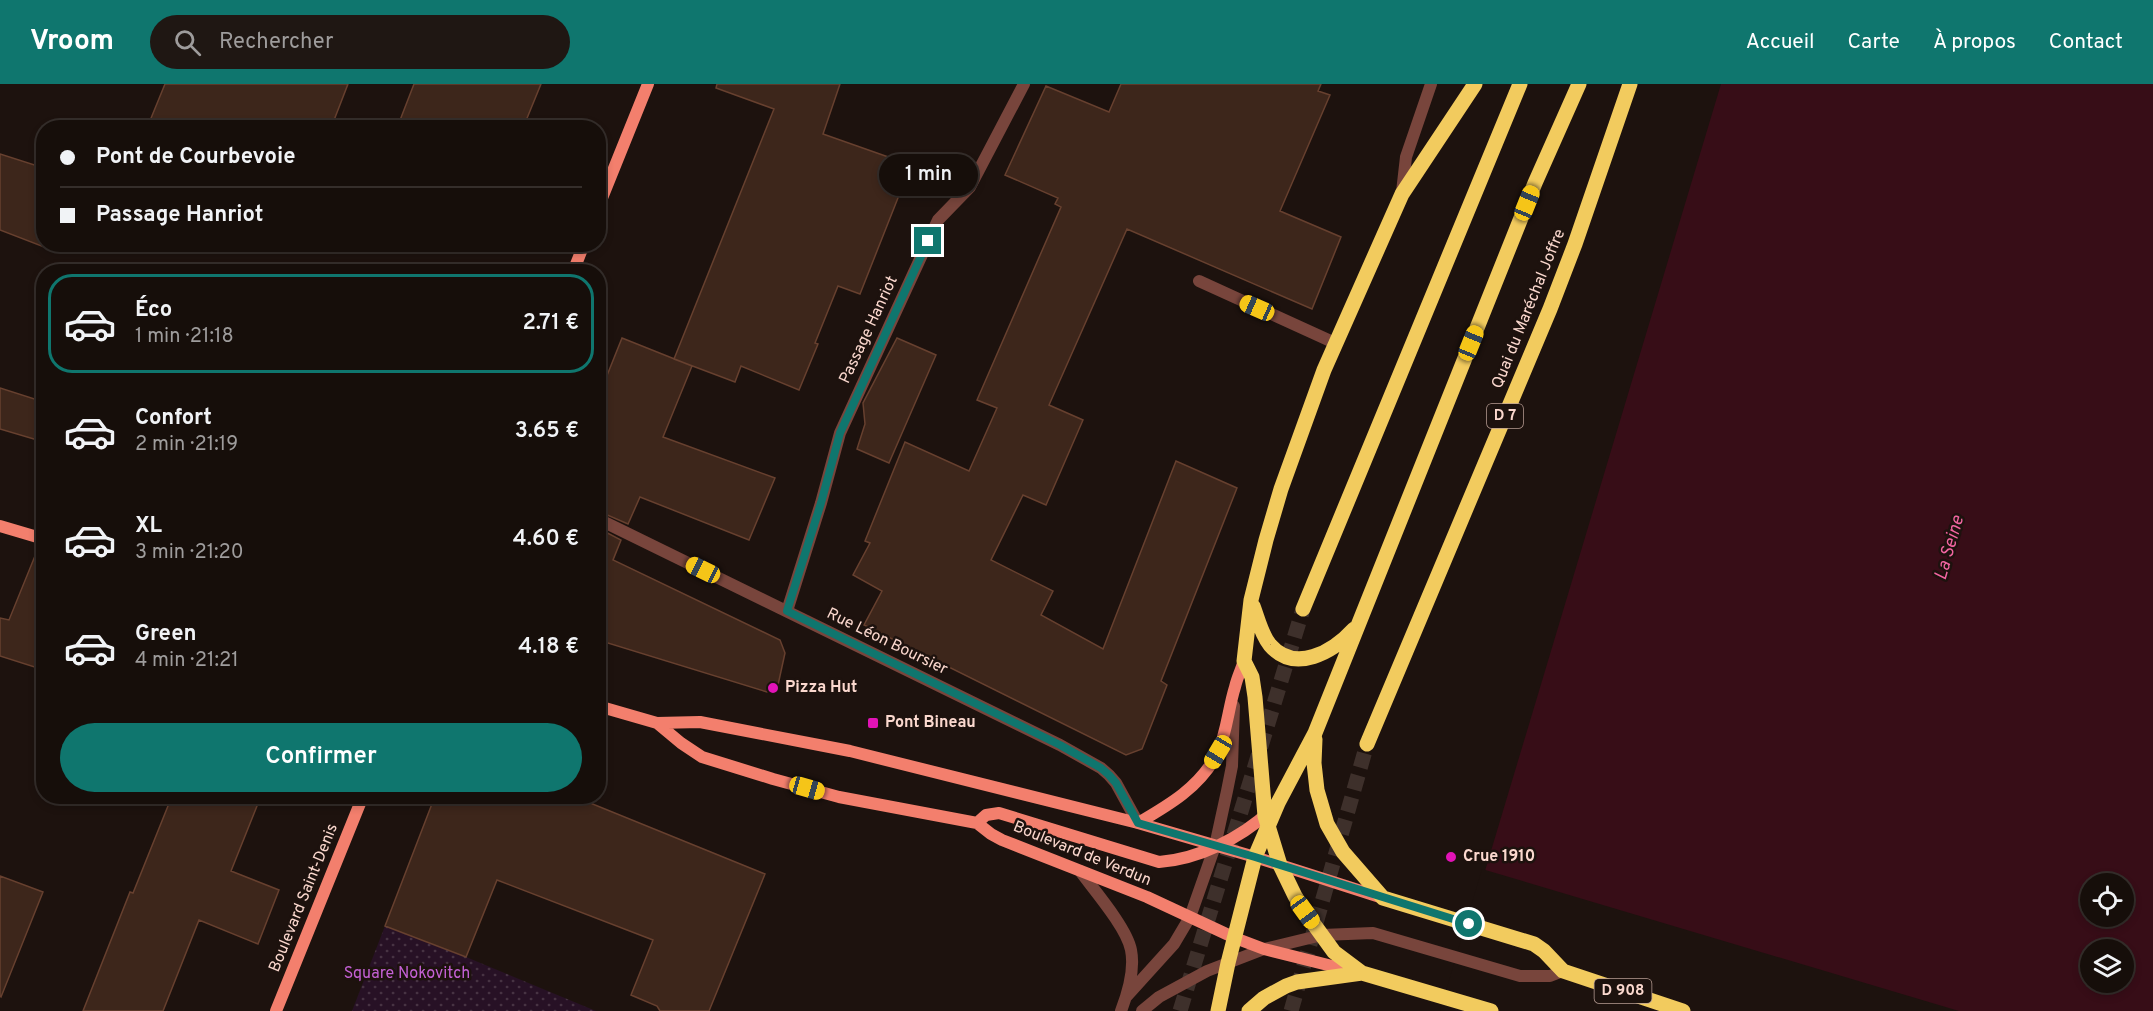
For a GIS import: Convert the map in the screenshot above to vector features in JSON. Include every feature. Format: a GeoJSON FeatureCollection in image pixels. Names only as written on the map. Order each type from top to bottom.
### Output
{"type":"FeatureCollection","features":[{"type":"Feature","properties":{"kind":"main road"},"geometry":{"type":"LineString","coordinates":[[606,188],[648,84]]}},
{"type":"Feature","properties":{"kind":"main road"},"geometry":{"type":"LineString","coordinates":[[1138,823],[1187,792],[1205,772],[1218,752],[1227,723],[1234,687],[1244,661],[1251,600],[1266,540],[1281,489],[1335,343],[1402,194],[1475,84]]}},
{"type":"Feature","properties":{"kind":"main road"},"geometry":{"type":"LineString","coordinates":[[1303,609],[1520,84]]}},
{"type":"Feature","properties":{"kind":"main road"},"geometry":{"type":"LineString","coordinates":[[1218,1011],[1228,963],[1266,820],[1315,733],[1535,183],[1579,84]]}},
{"type":"Feature","properties":{"kind":"main road","name":"Quai du Maréchal Joffre"},"geometry":{"type":"LineString","coordinates":[[1367,744],[1550,309],[1630,84]]}},
{"type":"Feature","properties":{"kind":"main road"},"geometry":{"type":"LineString","coordinates":[[0,526],[36,537]]}},
{"type":"Feature","properties":{"kind":"main road"},"geometry":{"type":"LineString","coordinates":[[1251,600],[1263,635],[1279,653],[1291,660],[1306,658],[1331,648],[1345,639],[1358,625]]}},
{"type":"Feature","properties":{"kind":"main road"},"geometry":{"type":"LineString","coordinates":[[1244,661],[1252,677],[1255,697],[1266,820],[1281,865],[1295,896],[1334,952],[1362,974]]}},
{"type":"Feature","properties":{"kind":"main road","name":"Boulevard de Verdun"},"geometry":{"type":"LineString","coordinates":[[606,708],[657,723],[700,722],[850,752],[1138,823],[1383,898]]}},
{"type":"Feature","properties":{"kind":"main road","name":"Boulevard de Verdun"},"geometry":{"type":"LineString","coordinates":[[657,723],[702,757],[839,797],[977,823],[1002,840],[1147,897],[1235,938],[1362,974]]}},
{"type":"Feature","properties":{"kind":"main road"},"geometry":{"type":"LineString","coordinates":[[1315,733],[1314,764],[1317,790],[1327,824],[1344,852],[1383,898]]}},
{"type":"Feature","properties":{"kind":"main road","name":"Boulevard Saint-Denis"},"geometry":{"type":"LineString","coordinates":[[276,1011],[360,804]]}},
{"type":"Feature","properties":{"kind":"main road","name":"D 908"},"geometry":{"type":"LineString","coordinates":[[977,823],[986,815],[999,813],[1159,862],[1183,859],[1215,846]]}},
{"type":"Feature","properties":{"kind":"main road"},"geometry":{"type":"LineString","coordinates":[[1215,846],[1266,820]]}},
{"type":"Feature","properties":{"kind":"main road","name":"D 908"},"geometry":{"type":"LineString","coordinates":[[1383,898],[1534,944],[1545,951],[1563,971],[1683,1011]]}},
{"type":"Feature","properties":{"kind":"main road"},"geometry":{"type":"LineString","coordinates":[[1249,1011],[1264,998],[1297,982],[1362,974]]}},
{"type":"Feature","properties":{"kind":"main road","name":"D 908"},"geometry":{"type":"LineString","coordinates":[[1362,974],[1491,1011]]}},
{"type":"Feature","properties":{"kind":"street","name":"Passage Hanriot"},"geometry":{"type":"LineString","coordinates":[[787,611],[840,433],[938,220],[970,187],[1024,84]]}},
{"type":"Feature","properties":{"kind":"street"},"geometry":{"type":"LineString","coordinates":[[1402,194],[1406,157],[1431,84]]}},
{"type":"Feature","properties":{"kind":"street"},"geometry":{"type":"LineString","coordinates":[[1199,281],[1335,343]]}},
{"type":"Feature","properties":{"kind":"street","name":"Rue Léon Boursier"},"geometry":{"type":"LineString","coordinates":[[606,523],[1060,745],[1101,768],[1116,783],[1138,823]]}},
{"type":"Feature","properties":{"kind":"street"},"geometry":{"type":"LineString","coordinates":[[1126,998],[1174,944],[1190,917],[1215,846],[1232,766],[1234,687]]}},
{"type":"Feature","properties":{"kind":"street"},"geometry":{"type":"LineString","coordinates":[[1080,871],[1124,932],[1131,948],[1131,977],[1121,1011]]}},
{"type":"Feature","properties":{"kind":"street","name":"D 908"},"geometry":{"type":"LineString","coordinates":[[1322,935],[1373,933],[1520,976],[1550,976],[1563,971]]}},
{"type":"Feature","properties":{"kind":"street"},"geometry":{"type":"LineString","coordinates":[[1142,1011],[1159,997],[1207,971],[1264,948],[1322,935]]}},
{"type":"Feature","properties":{"kind":"green space","name":"Square Nokovitch"},"geometry":{"type":"Polygon","coordinates":[[[385,926],[466,957],[596,1011],[352,1011],[385,926]]]}},
{"type":"Feature","properties":{"kind":"water","name":"La Seine"},"geometry":{"type":"Polygon","coordinates":[[[1721,84],[2153,84],[2153,1011],[1443,1011],[1721,84]]]}},
{"type":"Feature","properties":{"kind":"pier"},"geometry":{"type":"Polygon","coordinates":[[[1482,869],[1959,1011],[1440,1011],[1482,869]]]}},
{"type":"Feature","properties":{"kind":"building"},"geometry":{"type":"Polygon","coordinates":[[[165,84],[348,84],[334,120],[150,120],[165,84]]]}},
{"type":"Feature","properties":{"kind":"building"},"geometry":{"type":"Polygon","coordinates":[[[414,84],[541,84],[526,120],[400,120],[414,84]]]}},
{"type":"Feature","properties":{"kind":"building"},"geometry":{"type":"Polygon","coordinates":[[[717,84],[840,84],[823,134],[911,165],[860,294],[838,286],[799,390],[741,366],[735,382],[674,359],[774,109],[716,88],[717,84]]]}},
{"type":"Feature","properties":{"kind":"building"},"geometry":{"type":"Polygon","coordinates":[[[1121,84],[1321,84],[1318,91],[1330,95],[1280,211],[1341,237],[1312,309],[1127,229],[1049,405],[1083,420],[1046,505],[1023,495],[991,560],[1053,591],[1041,615],[1103,649],[1176,461],[1237,488],[1161,681],[1167,685],[1142,749],[1126,755],[864,625],[882,591],[853,575],[870,543],[865,541],[905,442],[969,471],[997,408],[977,400],[1061,207],[1055,204],[1058,198],[1005,175],[1046,86],[1109,112],[1121,84]]]}},
{"type":"Feature","properties":{"kind":"building"},"geometry":{"type":"Polygon","coordinates":[[[0,154],[36,165],[36,244],[0,230],[0,154]]]}},
{"type":"Feature","properties":{"kind":"building"},"geometry":{"type":"Polygon","coordinates":[[[622,338],[692,366],[663,437],[775,478],[749,540],[640,497],[628,524],[606,514],[606,378],[622,338]]]}},
{"type":"Feature","properties":{"kind":"building"},"geometry":{"type":"Polygon","coordinates":[[[897,338],[936,355],[889,463],[857,449],[865,424],[863,403],[897,338]]]}},
{"type":"Feature","properties":{"kind":"building"},"geometry":{"type":"Polygon","coordinates":[[[0,388],[36,399],[36,440],[0,429],[0,388]]]}},
{"type":"Feature","properties":{"kind":"building"},"geometry":{"type":"Polygon","coordinates":[[[606,532],[621,540],[613,560],[780,640],[785,653],[778,685],[767,692],[606,642],[606,532]]]}},
{"type":"Feature","properties":{"kind":"building"},"geometry":{"type":"Polygon","coordinates":[[[36,553],[36,667],[0,656],[0,618],[9,620],[36,553]]]}},
{"type":"Feature","properties":{"kind":"building"},"geometry":{"type":"Polygon","coordinates":[[[169,804],[258,804],[231,871],[279,890],[258,944],[199,920],[163,1011],[83,1011],[130,892],[133,893],[169,804]]]}},
{"type":"Feature","properties":{"kind":"building"},"geometry":{"type":"Polygon","coordinates":[[[432,804],[593,804],[765,874],[709,1011],[660,1011],[657,1006],[631,995],[653,940],[497,880],[466,957],[385,926],[432,804]]]}},
{"type":"Feature","properties":{"kind":"building"},"geometry":{"type":"Polygon","coordinates":[[[0,876],[43,892],[1,997],[0,996],[0,876]]]}},
{"type":"Feature","properties":{"kind":"tunnel"},"geometry":{"type":"LineString","coordinates":[[1180,1011],[1303,609]]}},
{"type":"Feature","properties":{"kind":"tunnel"},"geometry":{"type":"LineString","coordinates":[[1291,1011],[1367,744]]}},
{"type":"Feature","properties":{"kind":"place","name":"Pizza Hut"},"geometry":{"type":"Point","coordinates":[773,688]}},
{"type":"Feature","properties":{"kind":"place","name":"Pont Bineau"},"geometry":{"type":"Point","coordinates":[873,723]}},
{"type":"Feature","properties":{"kind":"place","name":"Crue 1910"},"geometry":{"type":"Point","coordinates":[1451,857]}},
{"type":"Feature","properties":{"kind":"route"},"geometry":{"type":"LineString","coordinates":[[928,241],[840,433],[787,611],[1060,745],[1101,768],[1116,783],[1138,823],[1469,924]]}}]}
